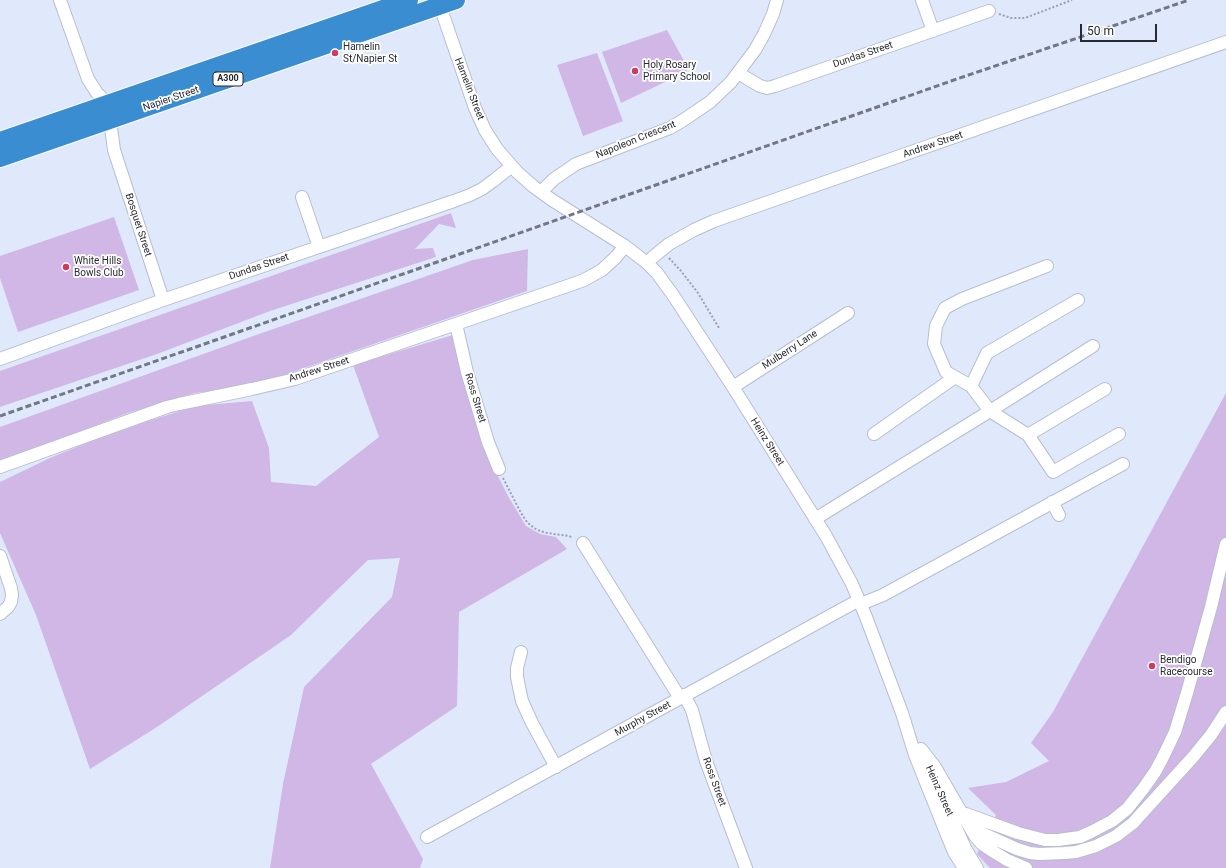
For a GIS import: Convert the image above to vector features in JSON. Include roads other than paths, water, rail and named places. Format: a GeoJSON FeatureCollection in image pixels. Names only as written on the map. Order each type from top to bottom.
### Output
{"type":"FeatureCollection","features":[{"type":"Feature","properties":{"kind":"highway","name":"Napier Street"},"geometry":{"type":"LineString","coordinates":[[0,158],[41,144],[101,115],[409,0]]}},
{"type":"Feature","properties":{"kind":"highway","name":"Napier Street"},"geometry":{"type":"LineString","coordinates":[[0,142],[101,115],[444,2]]}},
{"type":"Feature","properties":{"kind":"highway"},"geometry":{"type":"LineString","coordinates":[[0,152],[41,144]]}},
{"type":"Feature","properties":{"kind":"street","name":"Bosquet Street"},"geometry":{"type":"LineString","coordinates":[[60,0],[114,150],[163,300]]}},
{"type":"Feature","properties":{"kind":"street","name":"Napoleon Crescent"},"geometry":{"type":"LineString","coordinates":[[541,192],[554,179],[576,164],[658,133],[682,121],[710,102],[738,73],[755,50],[773,14],[777,0]]}},
{"type":"Feature","properties":{"kind":"street"},"geometry":{"type":"LineString","coordinates":[[922,0],[933,31]]}},
{"type":"Feature","properties":{"kind":"street","name":"Hamelin Street"},"geometry":{"type":"LineString","coordinates":[[444,2],[471,96],[480,119],[497,149],[527,181],[574,214]]}},
{"type":"Feature","properties":{"kind":"street","name":"Dundas Street"},"geometry":{"type":"LineString","coordinates":[[738,73],[760,86],[767,88],[989,11]]}},
{"type":"Feature","properties":{"kind":"street","name":"Andrew Street"},"geometry":{"type":"LineString","coordinates":[[647,263],[669,244],[685,234],[709,224],[1226,42]]}},
{"type":"Feature","properties":{"kind":"street","name":"Bosquet Street"},"geometry":{"type":"LineString","coordinates":[[88,79],[97,93],[101,115]]}},
{"type":"Feature","properties":{"kind":"street","name":"Dundas Street"},"geometry":{"type":"LineString","coordinates":[[0,359],[163,300],[470,195],[494,181],[512,166]]}},
{"type":"Feature","properties":{"kind":"street"},"geometry":{"type":"LineString","coordinates":[[302,197],[319,247]]}},
{"type":"Feature","properties":{"kind":"street","name":"Heinz Street"},"geometry":{"type":"LineString","coordinates":[[574,214],[625,246],[657,273],[733,387],[815,519],[841,564],[860,602],[902,713],[915,755],[942,808],[977,868]]}},
{"type":"Feature","properties":{"kind":"street","name":"Andrew Street"},"geometry":{"type":"LineString","coordinates":[[0,467],[167,407],[252,389],[295,378],[584,280],[609,264],[625,246]]}},
{"type":"Feature","properties":{"kind":"street"},"geometry":{"type":"LineString","coordinates":[[1047,266],[962,299],[945,308],[936,326],[934,344],[946,372],[971,386],[990,411],[1028,435],[1053,472],[1120,434]]}},
{"type":"Feature","properties":{"kind":"street"},"geometry":{"type":"LineString","coordinates":[[971,386],[987,353],[1078,300]]}},
{"type":"Feature","properties":{"kind":"street","name":"Mulberry Lane"},"geometry":{"type":"LineString","coordinates":[[733,387],[848,313]]}},
{"type":"Feature","properties":{"kind":"street","name":"Ross Street"},"geometry":{"type":"LineString","coordinates":[[456,324],[467,372],[488,442],[499,469]]}},
{"type":"Feature","properties":{"kind":"street"},"geometry":{"type":"LineString","coordinates":[[815,519],[1093,346]]}},
{"type":"Feature","properties":{"kind":"street"},"geometry":{"type":"LineString","coordinates":[[874,434],[955,377]]}},
{"type":"Feature","properties":{"kind":"street"},"geometry":{"type":"LineString","coordinates":[[1028,435],[1105,390]]}},
{"type":"Feature","properties":{"kind":"street","name":"Murphy Street"},"geometry":{"type":"LineString","coordinates":[[427,836],[682,697],[860,602],[889,591],[1123,464]]}},
{"type":"Feature","properties":{"kind":"street"},"geometry":{"type":"LineString","coordinates":[[1052,502],[1059,516]]}},
{"type":"Feature","properties":{"kind":"street","name":"Ross Street"},"geometry":{"type":"LineString","coordinates":[[583,542],[682,697],[692,710],[706,761],[746,868]]}},
{"type":"Feature","properties":{"kind":"street"},"geometry":{"type":"LineString","coordinates":[[942,808],[961,812],[1018,833],[1045,840],[1058,840],[1080,836],[1091,832],[1112,821],[1127,809],[1144,789],[1163,757],[1175,732],[1211,607],[1226,544]]}},
{"type":"Feature","properties":{"kind":"street"},"geometry":{"type":"LineString","coordinates":[[0,556],[12,595],[11,602],[8,607],[0,614]]}},
{"type":"Feature","properties":{"kind":"street"},"geometry":{"type":"LineString","coordinates":[[521,652],[517,668],[517,677],[522,701],[556,767]]}},
{"type":"Feature","properties":{"kind":"street"},"geometry":{"type":"LineString","coordinates":[[961,812],[979,831],[986,836],[1030,853],[1076,852],[1096,846],[1111,839],[1124,830],[1142,813],[1193,757],[1226,712]]}},
{"type":"Feature","properties":{"kind":"street","name":"Heinz Street"},"geometry":{"type":"LineString","coordinates":[[902,713],[921,749],[942,808],[947,835],[954,852],[964,868]]}},
{"type":"Feature","properties":{"kind":"street"},"geometry":{"type":"LineString","coordinates":[[921,749],[935,768],[975,836],[982,844],[1007,860],[1026,868]]}},
{"type":"Feature","properties":{"kind":"railway"},"geometry":{"type":"LineString","coordinates":[[0,416],[951,81],[1189,0]]}},
{"type":"Feature","properties":{"kind":"place","name":"Hamelin St/Napier St"},"geometry":{"type":"Point","coordinates":[335,53]}},
{"type":"Feature","properties":{"kind":"place","name":"Holy Rosary Primary School"},"geometry":{"type":"Point","coordinates":[635,71]}},
{"type":"Feature","properties":{"kind":"place","name":"White Hills Bowls Club"},"geometry":{"type":"Point","coordinates":[66,267]}},
{"type":"Feature","properties":{"kind":"place","name":"Bendigo Racecourse"},"geometry":{"type":"Point","coordinates":[1152,666]}}]}
